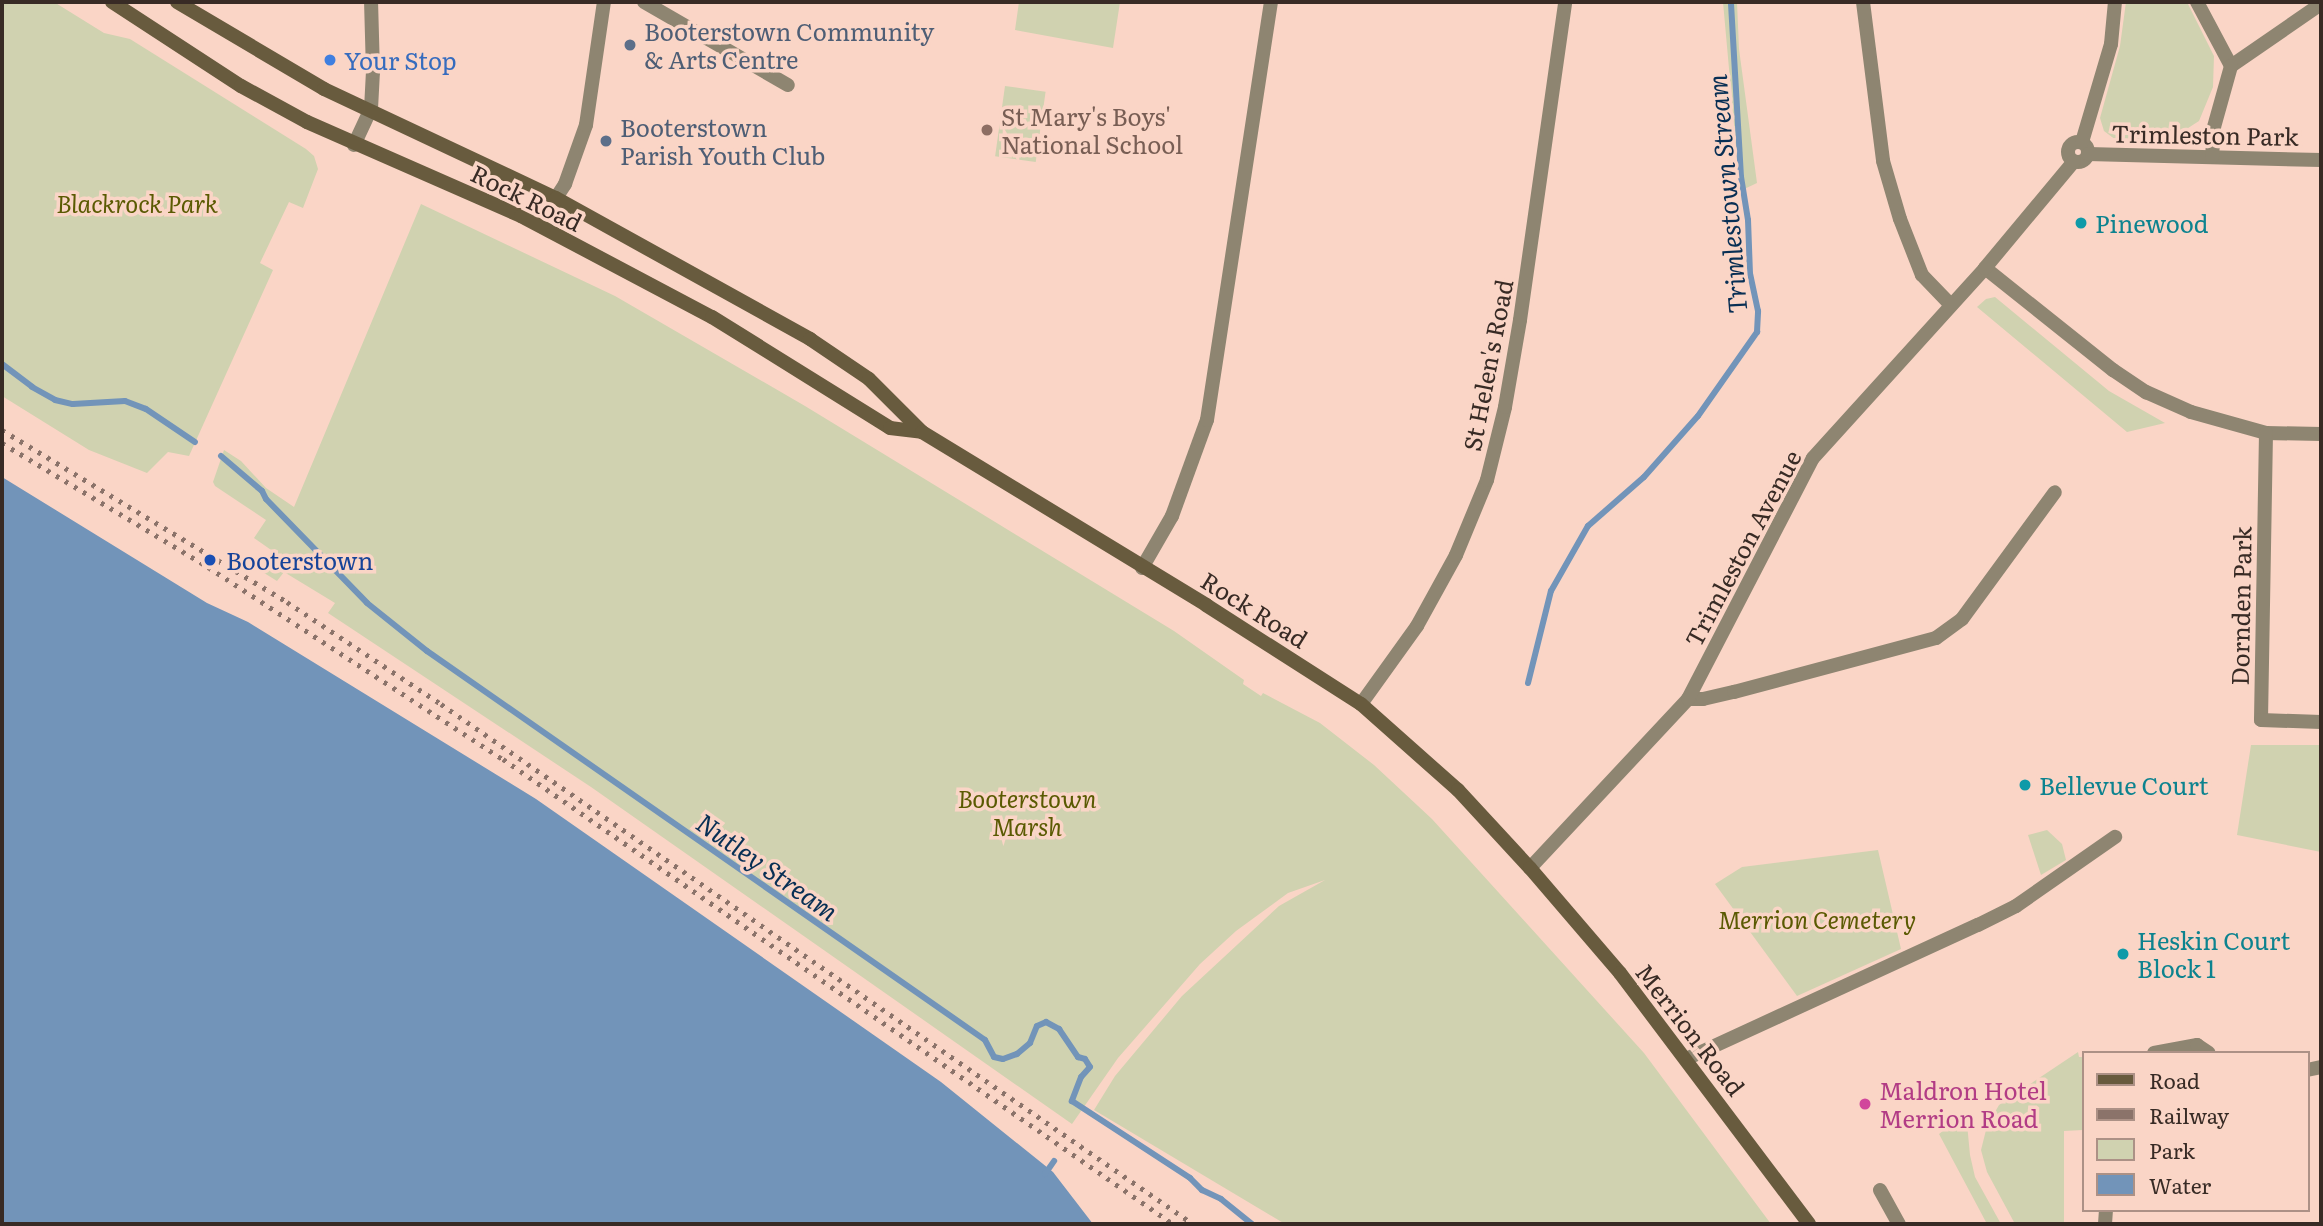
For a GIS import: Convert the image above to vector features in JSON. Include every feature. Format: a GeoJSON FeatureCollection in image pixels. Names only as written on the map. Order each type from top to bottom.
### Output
{"type":"FeatureCollection","features":[{"type":"Feature","properties":{"kind":"main road","name":"Rock Road"},"geometry":{"type":"LineString","coordinates":[[112,2],[241,86],[354,145],[520,216],[712,317],[890,428],[922,432]]}},
{"type":"Feature","properties":{"kind":"main road","name":"Rock Road"},"geometry":{"type":"LineString","coordinates":[[177,2],[324,89],[556,198],[810,339],[869,379],[922,432],[1276,648],[1361,704],[1458,790],[1530,867]]}},
{"type":"Feature","properties":{"kind":"main road","name":"Merrion Road"},"geometry":{"type":"LineString","coordinates":[[1530,867],[1619,973],[1810,1224]]}},
{"type":"Feature","properties":{"kind":"street"},"geometry":{"type":"LineString","coordinates":[[354,145],[371,109],[371,2]]}},
{"type":"Feature","properties":{"kind":"street"},"geometry":{"type":"LineString","coordinates":[[556,198],[565,184],[586,125],[604,2]]}},
{"type":"Feature","properties":{"kind":"street"},"geometry":{"type":"LineString","coordinates":[[644,2],[788,85]]}},
{"type":"Feature","properties":{"kind":"street"},"geometry":{"type":"LineString","coordinates":[[1142,568],[1172,516],[1207,420],[1271,2]]}},
{"type":"Feature","properties":{"kind":"street","name":"St Helen's Road"},"geometry":{"type":"LineString","coordinates":[[1361,704],[1417,626],[1456,555],[1487,481],[1505,407],[1520,320],[1565,2]]}},
{"type":"Feature","properties":{"kind":"street"},"geometry":{"type":"LineString","coordinates":[[1863,2],[1883,161],[1900,219],[1922,275],[1950,304]]}},
{"type":"Feature","properties":{"kind":"street"},"geometry":{"type":"LineString","coordinates":[[2085,148],[2111,44],[2115,2]]}},
{"type":"Feature","properties":{"kind":"street"},"geometry":{"type":"LineString","coordinates":[[2197,2],[2231,66]]}},
{"type":"Feature","properties":{"kind":"street"},"geometry":{"type":"LineString","coordinates":[[2212,157],[2214,127],[2231,66],[2321,4]]}},
{"type":"Feature","properties":{"kind":"street","name":"Trimleston Avenue"},"geometry":{"type":"LineString","coordinates":[[1530,867],[1688,699],[1813,458],[1985,268],[2074,161],[2084,160],[2085,148]]}},
{"type":"Feature","properties":{"kind":"street","name":"Trimleston Park"},"geometry":{"type":"LineString","coordinates":[[2085,148],[2212,157],[2321,160]]}},
{"type":"Feature","properties":{"kind":"street"},"geometry":{"type":"LineString","coordinates":[[1985,268],[2113,370],[2146,392],[2191,412],[2266,433],[2321,434]]}},
{"type":"Feature","properties":{"kind":"street","name":"Dornden Park"},"geometry":{"type":"LineString","coordinates":[[2266,433],[2261,720],[2321,722]]}},
{"type":"Feature","properties":{"kind":"street"},"geometry":{"type":"LineString","coordinates":[[1688,699],[1703,699],[1734,692],[1936,638],[1962,619],[2055,492]]}},
{"type":"Feature","properties":{"kind":"street"},"geometry":{"type":"LineString","coordinates":[[1686,1059],[1978,925],[2066,873],[2115,837]]}},
{"type":"Feature","properties":{"kind":"street"},"geometry":{"type":"LineString","coordinates":[[2165,1051],[2197,1045],[2206,1051]]}},
{"type":"Feature","properties":{"kind":"street"},"geometry":{"type":"LineString","coordinates":[[1880,1191],[1899,1224]]}},
{"type":"Feature","properties":{"kind":"green space","name":"Blackrock Park"},"geometry":{"type":"Polygon","coordinates":[[[2,2],[54,2],[104,33],[130,39],[314,156],[318,169],[303,208],[289,202],[260,263],[273,270],[189,456],[168,452],[147,473],[89,450],[2,396],[2,2]]]}},
{"type":"Feature","properties":{"kind":"green space"},"geometry":{"type":"Polygon","coordinates":[[[1019,2],[1120,2],[1113,48],[1015,30],[1019,2]]]}},
{"type":"Feature","properties":{"kind":"green space"},"geometry":{"type":"Polygon","coordinates":[[[1723,2],[1737,2],[1739,49],[1757,183],[1740,191],[1723,2]]]}},
{"type":"Feature","properties":{"kind":"green space"},"geometry":{"type":"Polygon","coordinates":[[[2126,2],[2187,2],[2214,56],[2213,87],[2199,121],[2171,139],[2116,140],[2104,131],[2100,118],[2120,46],[2126,2]]]}},
{"type":"Feature","properties":{"kind":"green space"},"geometry":{"type":"Polygon","coordinates":[[[1005,86],[1046,92],[1036,162],[995,156],[1005,86]]]}},
{"type":"Feature","properties":{"kind":"green space","name":"Booterstown Marsh"},"geometry":{"type":"Polygon","coordinates":[[[421,204],[615,296],[805,406],[1174,631],[1244,680],[1243,684],[1261,696],[1263,693],[1320,723],[1374,765],[1432,819],[1644,1053],[1771,1224],[1285,1224],[1094,1110],[1115,1076],[1182,996],[1279,906],[1325,880],[1288,893],[1236,931],[1200,964],[1118,1058],[1072,1124],[591,787],[328,613],[335,603],[284,572],[277,581],[261,571],[274,552],[254,538],[266,520],[213,482],[224,450],[241,461],[266,488],[294,507],[421,204]]]}},
{"type":"Feature","properties":{"kind":"green space"},"geometry":{"type":"Polygon","coordinates":[[[1995,297],[2109,391],[2165,423],[2127,432],[1977,307],[1986,299],[1995,297]]]}},
{"type":"Feature","properties":{"kind":"green space"},"geometry":{"type":"Polygon","coordinates":[[[2251,745],[2321,745],[2321,852],[2237,835],[2251,745]]]}},
{"type":"Feature","properties":{"kind":"green space"},"geometry":{"type":"Polygon","coordinates":[[[2047,830],[2062,844],[2066,860],[2041,875],[2028,835],[2047,830]]]}},
{"type":"Feature","properties":{"kind":"green space","name":"Merrion Cemetery"},"geometry":{"type":"Polygon","coordinates":[[[1878,850],[1901,949],[1797,996],[1715,884],[1742,867],[1878,850]]]}},
{"type":"Feature","properties":{"kind":"green space"},"geometry":{"type":"Polygon","coordinates":[[[2078,1052],[2079,1057],[2082,1057],[2082,1130],[2064,1131],[2064,1224],[2015,1224],[1987,1172],[1981,1150],[1987,1126],[1999,1105],[2078,1052]]]}},
{"type":"Feature","properties":{"kind":"green space"},"geometry":{"type":"Polygon","coordinates":[[[1966,1113],[1975,1177],[2001,1224],[1987,1224],[1939,1134],[1966,1113]]]}},
{"type":"Feature","properties":{"kind":"water"},"geometry":{"type":"Polygon","coordinates":[[[2,477],[207,603],[248,622],[536,799],[941,1082],[1053,1172],[1093,1224],[2,1224],[2,477]]]}},
{"type":"Feature","properties":{"kind":"waterway","name":"Trimlestown Stream"},"geometry":{"type":"LineString","coordinates":[[1528,683],[1551,591],[1588,526],[1644,477],[1698,416],[1757,332],[1758,311],[1750,274],[1748,220],[1741,177],[1731,2]]}},
{"type":"Feature","properties":{"kind":"waterway","name":"Nutley Stream"},"geometry":{"type":"LineString","coordinates":[[2,364],[32,387],[55,400],[73,404],[125,401],[146,409],[195,442]]}},
{"type":"Feature","properties":{"kind":"waterway","name":"Nutley Stream"},"geometry":{"type":"LineString","coordinates":[[221,456],[262,491],[266,499],[367,603],[427,651],[985,1040],[994,1057],[1003,1059],[1017,1054],[1030,1043],[1037,1026],[1046,1022],[1059,1029],[1078,1057],[1085,1059],[1090,1067],[1081,1077],[1072,1101],[1190,1178],[1202,1190],[1221,1199],[1252,1224]]}},
{"type":"Feature","properties":{"kind":"waterway"},"geometry":{"type":"LineString","coordinates":[[1045,1174],[1054,1161]]}},
{"type":"Feature","properties":{"kind":"railway"},"geometry":{"type":"LineString","coordinates":[[2,430],[287,602],[441,704],[1193,1224]]}},
{"type":"Feature","properties":{"kind":"railway"},"geometry":{"type":"LineString","coordinates":[[2,443],[208,567],[503,759],[1173,1224]]}},
{"type":"Feature","properties":{"kind":"place","name":"Booterstown Community & Arts Centre"},"geometry":{"type":"Point","coordinates":[630,45]}},
{"type":"Feature","properties":{"kind":"place","name":"Your Stop"},"geometry":{"type":"Point","coordinates":[330,60]}},
{"type":"Feature","properties":{"kind":"place","name":"St Mary's Boys' National School"},"geometry":{"type":"Point","coordinates":[987,130]}},
{"type":"Feature","properties":{"kind":"place","name":"Booterstown Parish Youth Club"},"geometry":{"type":"Point","coordinates":[606,141]}},
{"type":"Feature","properties":{"kind":"place","name":"Pinewood"},"geometry":{"type":"Point","coordinates":[2081,223]}},
{"type":"Feature","properties":{"kind":"place","name":"Booterstown"},"geometry":{"type":"Point","coordinates":[210,560]}},
{"type":"Feature","properties":{"kind":"place","name":"Bellevue Court"},"geometry":{"type":"Point","coordinates":[2025,785]}},
{"type":"Feature","properties":{"kind":"place","name":"Heskin Court Block 1"},"geometry":{"type":"Point","coordinates":[2123,954]}},
{"type":"Feature","properties":{"kind":"place","name":"Maldron Hotel Merrion Road"},"geometry":{"type":"Point","coordinates":[1865,1104]}}]}
